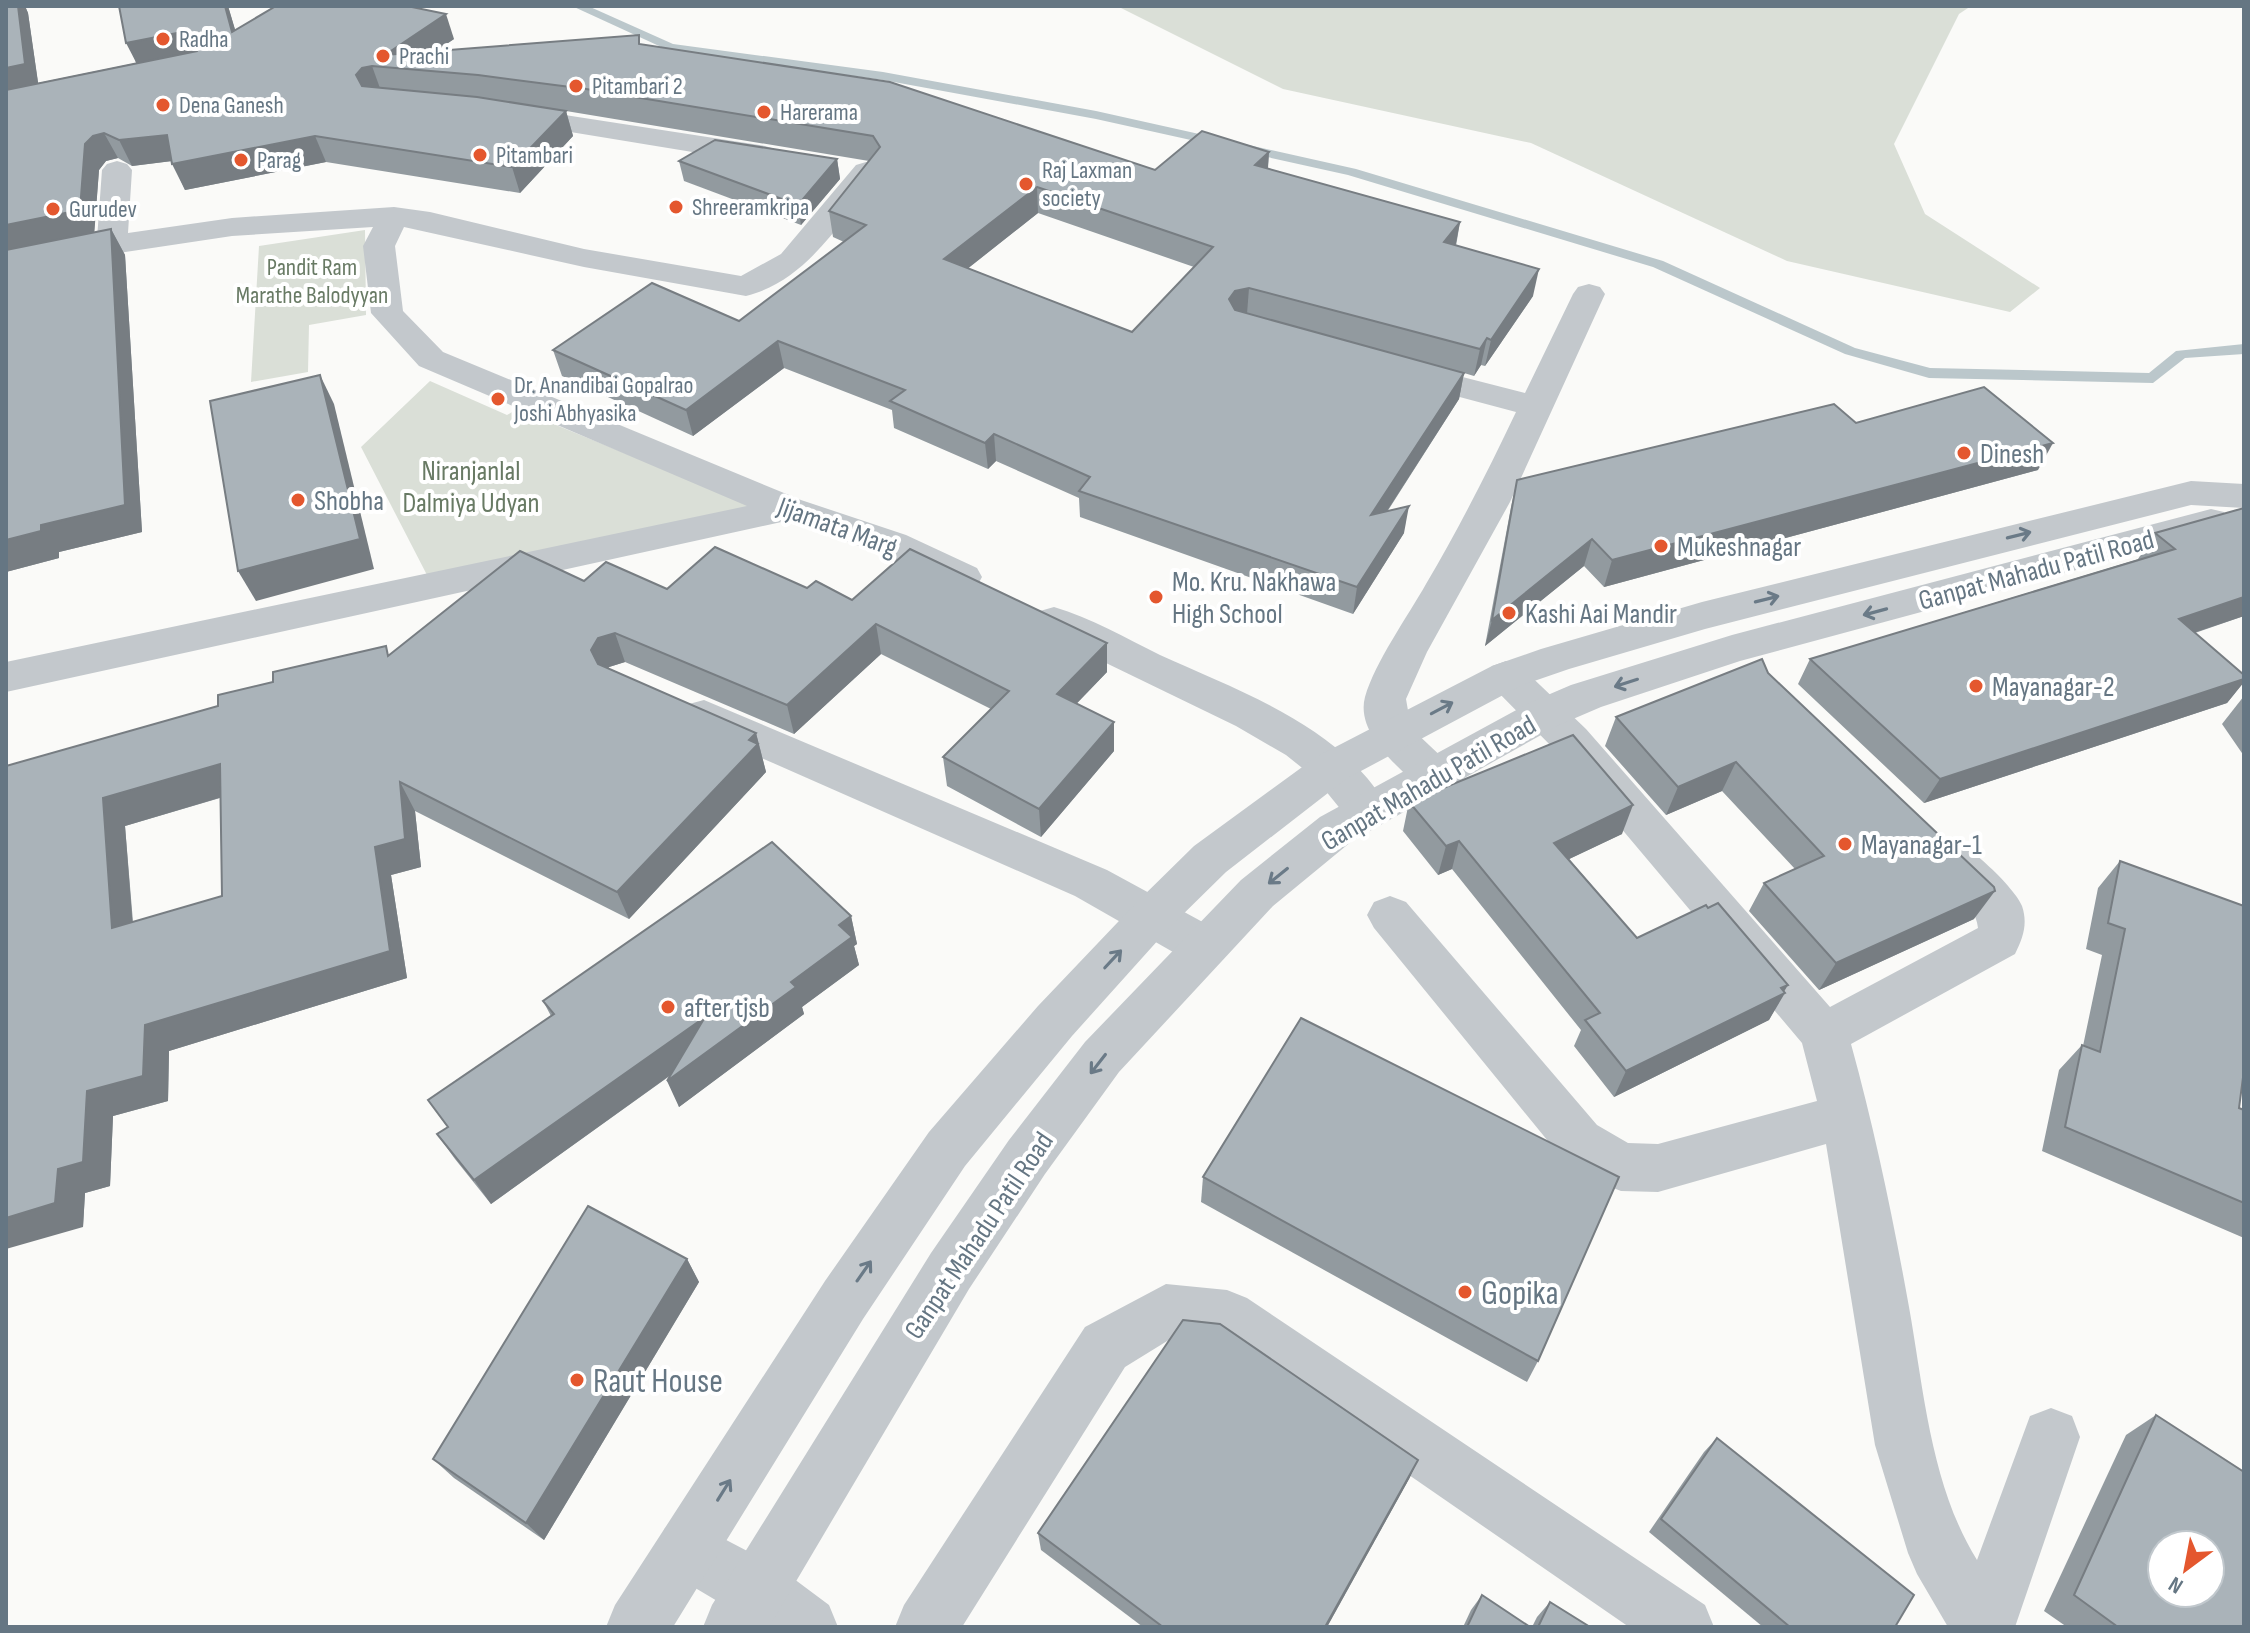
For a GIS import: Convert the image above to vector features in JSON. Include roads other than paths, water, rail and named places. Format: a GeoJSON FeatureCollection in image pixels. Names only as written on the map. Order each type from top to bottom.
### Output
{"type":"FeatureCollection","features":[{"type":"Feature","properties":{"kind":"street"},"geometry":{"type":"LineString","coordinates":[[486,111],[790,159]]}},
{"type":"Feature","properties":{"kind":"street"},"geometry":{"type":"LineString","coordinates":[[6,267],[112,245],[232,227],[394,216],[430,221],[584,258],[746,286],[792,261],[866,171],[836,167]]}},
{"type":"Feature","properties":{"kind":"street"},"geometry":{"type":"LineString","coordinates":[[112,245],[117,170]]}},
{"type":"Feature","properties":{"kind":"street","name":"Jijamata Marg"},"geometry":{"type":"LineString","coordinates":[[394,216],[379,246],[387,313],[431,359],[788,509],[893,544],[1251,715],[1301,744],[1331,768],[1367,810]]}},
{"type":"Feature","properties":{"kind":"street"},"geometry":{"type":"LineString","coordinates":[[1432,774],[1391,734],[1385,699],[1407,652],[1492,502],[1589,294]]}},
{"type":"Feature","properties":{"kind":"street"},"geometry":{"type":"LineString","coordinates":[[1375,364],[1537,407]]}},
{"type":"Feature","properties":{"kind":"street","name":"Ganpat Mahadu Patil Road"},"geometry":{"type":"LineString","coordinates":[[745,1608],[950,1271],[1102,1057],[1257,893],[1336,829],[1544,714],[1586,696],[1732,649],[1931,597],[2088,536],[2224,518],[2241,497]]}},
{"type":"Feature","properties":{"kind":"street"},"geometry":{"type":"LineString","coordinates":[[6,677],[788,509]]}},
{"type":"Feature","properties":{"kind":"street"},"geometry":{"type":"LineString","coordinates":[[637,1627],[844,1300],[947,1149],[1055,1021],[1153,915],[1210,859],[1331,768],[1506,676],[1702,616],[1897,566],[2088,536]]}},
{"type":"Feature","properties":{"kind":"street"},"geometry":{"type":"LineString","coordinates":[[1897,566],[1931,597]]}},
{"type":"Feature","properties":{"kind":"street"},"geometry":{"type":"LineString","coordinates":[[1702,616],[1732,649]]}},
{"type":"Feature","properties":{"kind":"street"},"geometry":{"type":"LineString","coordinates":[[1506,676],[1571,740],[1824,1034],[1846,1116],[1904,1445],[1938,1553],[1984,1627]]}},
{"type":"Feature","properties":{"kind":"street"},"geometry":{"type":"LineString","coordinates":[[668,699],[1091,883],[1204,946]]}},
{"type":"Feature","properties":{"kind":"street"},"geometry":{"type":"LineString","coordinates":[[1824,1034],[1998,940],[2002,927],[1999,906],[1919,830]]}},
{"type":"Feature","properties":{"kind":"street"},"geometry":{"type":"LineString","coordinates":[[1390,915],[1579,1141],[1621,1167],[1658,1168],[1846,1116]]}},
{"type":"Feature","properties":{"kind":"street"},"geometry":{"type":"LineString","coordinates":[[927,1179],[988,1214]]}},
{"type":"Feature","properties":{"kind":"street"},"geometry":{"type":"LineString","coordinates":[[926,1627],[1105,1347],[1166,1311],[1227,1317],[1683,1627]]}},
{"type":"Feature","properties":{"kind":"street"},"geometry":{"type":"LineString","coordinates":[[1984,1627],[2051,1437]]}},
{"type":"Feature","properties":{"kind":"street"},"geometry":{"type":"LineString","coordinates":[[686,1549],[745,1608],[807,1627]]}},
{"type":"Feature","properties":{"kind":"waterway"},"geometry":{"type":"LineString","coordinates":[[578,6],[670,47],[883,76],[1096,115],[1351,172],[1658,264],[1850,351],[1929,373],[2153,378],[2181,354],[2244,349]]}},
{"type":"Feature","properties":{"kind":"place","name":"Radha"},"geometry":{"type":"Point","coordinates":[163,39]}},
{"type":"Feature","properties":{"kind":"place","name":"Prachi"},"geometry":{"type":"Point","coordinates":[383,56]}},
{"type":"Feature","properties":{"kind":"place","name":"Pitambari 2"},"geometry":{"type":"Point","coordinates":[576,86]}},
{"type":"Feature","properties":{"kind":"place","name":"Dena Ganesh"},"geometry":{"type":"Point","coordinates":[163,105]}},
{"type":"Feature","properties":{"kind":"place","name":"Harerama"},"geometry":{"type":"Point","coordinates":[764,112]}},
{"type":"Feature","properties":{"kind":"place","name":"Pitambari"},"geometry":{"type":"Point","coordinates":[480,155]}},
{"type":"Feature","properties":{"kind":"place","name":"Parag"},"geometry":{"type":"Point","coordinates":[241,160]}},
{"type":"Feature","properties":{"kind":"place","name":"Raj Laxman society"},"geometry":{"type":"Point","coordinates":[1026,184]}},
{"type":"Feature","properties":{"kind":"place","name":"Shreeramkripa"},"geometry":{"type":"Point","coordinates":[676,207]}},
{"type":"Feature","properties":{"kind":"place","name":"Gurudev"},"geometry":{"type":"Point","coordinates":[53,209]}},
{"type":"Feature","properties":{"kind":"place","name":"Dr. Anandibai Gopalrao Joshi Abhyasika"},"geometry":{"type":"Point","coordinates":[498,399]}},
{"type":"Feature","properties":{"kind":"place","name":"Dinesh"},"geometry":{"type":"Point","coordinates":[1964,453]}},
{"type":"Feature","properties":{"kind":"place","name":"Shobha"},"geometry":{"type":"Point","coordinates":[298,500]}},
{"type":"Feature","properties":{"kind":"place","name":"Mukeshnagar"},"geometry":{"type":"Point","coordinates":[1661,546]}},
{"type":"Feature","properties":{"kind":"place","name":"Mo. Kru. Nakhawa High School"},"geometry":{"type":"Point","coordinates":[1156,597]}},
{"type":"Feature","properties":{"kind":"place","name":"Kashi Aai Mandir"},"geometry":{"type":"Point","coordinates":[1509,613]}},
{"type":"Feature","properties":{"kind":"place","name":"Mayanagar-2"},"geometry":{"type":"Point","coordinates":[1976,686]}},
{"type":"Feature","properties":{"kind":"place","name":"Mayanagar-1"},"geometry":{"type":"Point","coordinates":[1845,844]}},
{"type":"Feature","properties":{"kind":"place","name":"after tjsb"},"geometry":{"type":"Point","coordinates":[668,1007]}},
{"type":"Feature","properties":{"kind":"place","name":"Gopika"},"geometry":{"type":"Point","coordinates":[1465,1292]}},
{"type":"Feature","properties":{"kind":"place","name":"Raut House"},"geometry":{"type":"Point","coordinates":[577,1380]}},
{"type":"Feature","properties":{"kind":"park label","name":"Pandit Ram Marathe Balodyyan"},"geometry":{"type":"Point","coordinates":[312,281]}},
{"type":"Feature","properties":{"kind":"park label","name":"Niranjanlal Dalmiya Udyan"},"geometry":{"type":"Point","coordinates":[471,486]}}]}
